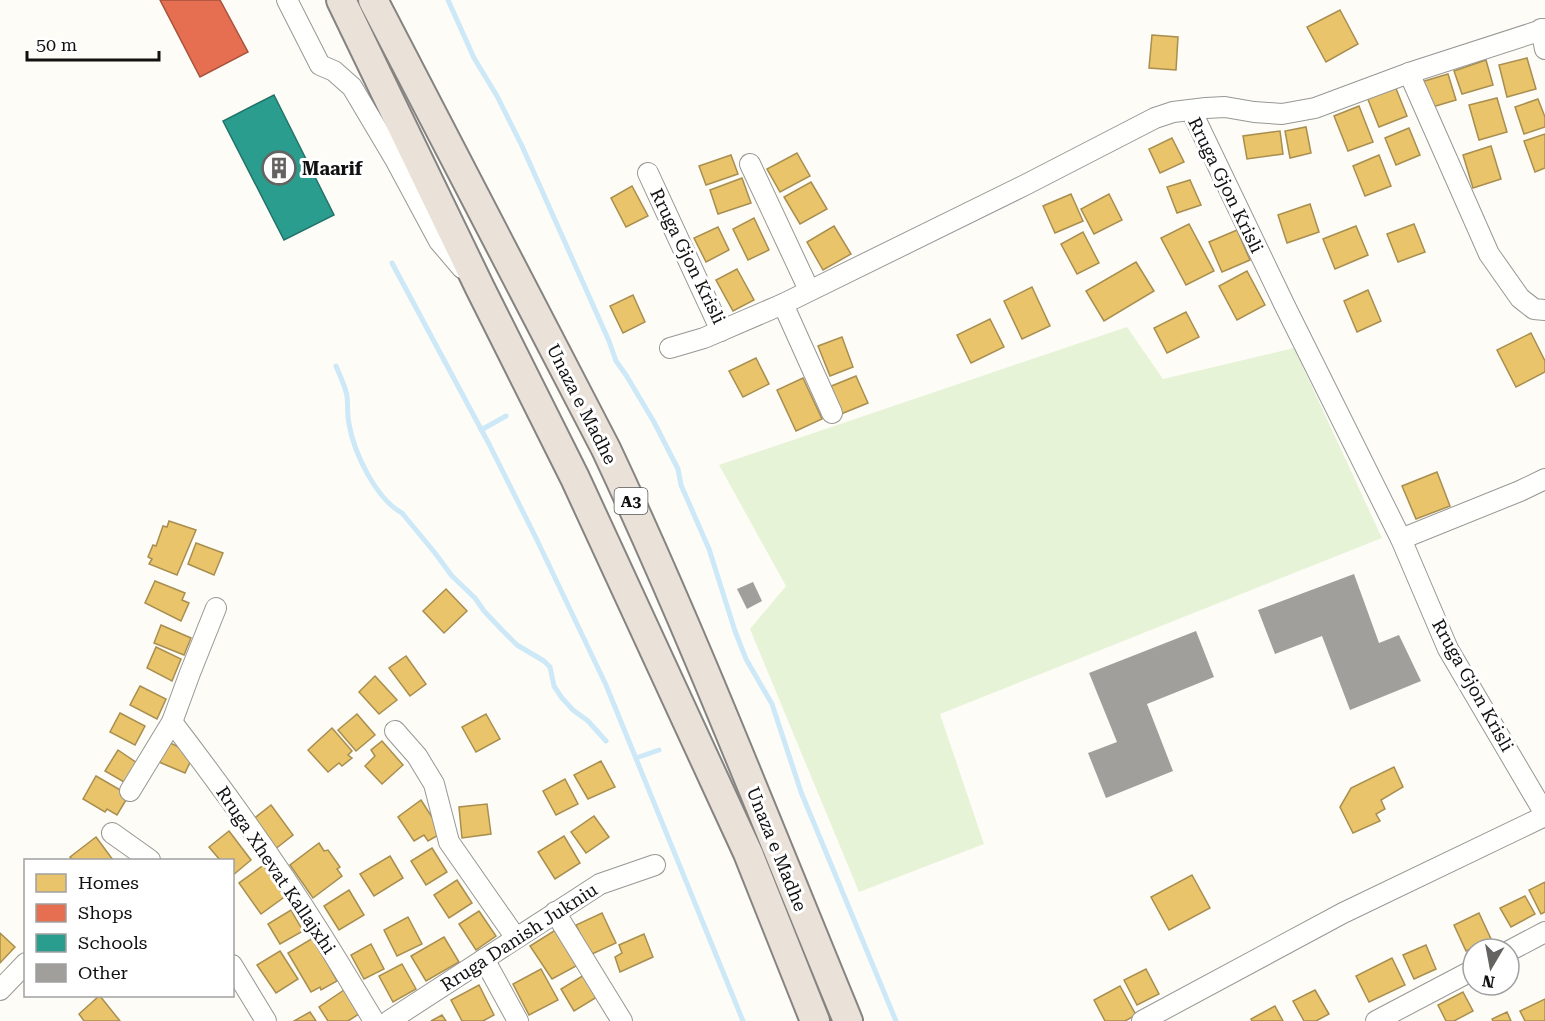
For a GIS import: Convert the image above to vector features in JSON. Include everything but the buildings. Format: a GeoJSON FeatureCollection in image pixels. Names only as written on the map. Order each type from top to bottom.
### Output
{"type":"FeatureCollection","features":[{"type":"Feature","properties":{"kind":"highway","name":"Unaza e Madhe"},"geometry":{"type":"LineString","coordinates":[[341,0],[575,478],[748,853],[813,1019]]}},
{"type":"Feature","properties":{"kind":"highway","name":"Unaza e Madhe"},"geometry":{"type":"LineString","coordinates":[[373,0],[606,449],[635,510],[848,1021]]}},
{"type":"Feature","properties":{"kind":"street"},"geometry":{"type":"LineString","coordinates":[[287,0],[320,65],[334,71],[352,87],[396,161],[439,241],[480,288]]}},
{"type":"Feature","properties":{"kind":"street"},"geometry":{"type":"LineString","coordinates":[[1191,110],[1225,107],[1282,114],[1315,108],[1408,73],[1543,29],[1545,49]]}},
{"type":"Feature","properties":{"kind":"street"},"geometry":{"type":"LineString","coordinates":[[1408,73],[1489,254],[1520,298],[1534,309],[1545,310]]}},
{"type":"Feature","properties":{"kind":"street","name":"Rruga Gjon Krisli"},"geometry":{"type":"LineString","coordinates":[[648,172],[721,331],[783,304],[1024,185],[1133,128],[1173,112],[1191,110],[1401,539],[1448,649],[1545,815]]}},
{"type":"Feature","properties":{"kind":"street"},"geometry":{"type":"LineString","coordinates":[[750,164],[809,290]]}},
{"type":"Feature","properties":{"kind":"street"},"geometry":{"type":"LineString","coordinates":[[783,304],[832,413]]}},
{"type":"Feature","properties":{"kind":"street"},"geometry":{"type":"LineString","coordinates":[[670,348],[721,331]]}},
{"type":"Feature","properties":{"kind":"street"},"geometry":{"type":"LineString","coordinates":[[1401,539],[1545,479]]}},
{"type":"Feature","properties":{"kind":"street"},"geometry":{"type":"LineString","coordinates":[[130,791],[172,722],[216,608]]}},
{"type":"Feature","properties":{"kind":"street","name":"Rruga Xhevat Kallajxhi"},"geometry":{"type":"LineString","coordinates":[[172,722],[253,832],[318,930],[374,1021]]}},
{"type":"Feature","properties":{"kind":"street"},"geometry":{"type":"LineString","coordinates":[[395,731],[417,756],[435,784],[449,842],[516,938]]}},
{"type":"Feature","properties":{"kind":"street"},"geometry":{"type":"LineString","coordinates":[[1142,1021],[1343,913],[1545,815]]}},
{"type":"Feature","properties":{"kind":"street"},"geometry":{"type":"LineString","coordinates":[[112,834],[147,859]]}},
{"type":"Feature","properties":{"kind":"street","name":"Rruga Danish Jukniu"},"geometry":{"type":"LineString","coordinates":[[394,1020],[600,884],[655,865]]}},
{"type":"Feature","properties":{"kind":"street"},"geometry":{"type":"LineString","coordinates":[[555,912],[622,1021]]}},
{"type":"Feature","properties":{"kind":"street"},"geometry":{"type":"LineString","coordinates":[[1521,945],[1545,932]]}},
{"type":"Feature","properties":{"kind":"street"},"geometry":{"type":"LineString","coordinates":[[484,959],[518,1021]]}},
{"type":"Feature","properties":{"kind":"street"},"geometry":{"type":"LineString","coordinates":[[0,990],[24,965]]}},
{"type":"Feature","properties":{"kind":"street"},"geometry":{"type":"LineString","coordinates":[[234,968],[266,1021]]}},
{"type":"Feature","properties":{"kind":"street"},"geometry":{"type":"LineString","coordinates":[[1376,1021],[1461,976]]}},
{"type":"Feature","properties":{"kind":"green space"},"geometry":{"type":"Polygon","coordinates":[[[1127,327],[1163,379],[1294,348],[1382,538],[940,714],[984,844],[859,892],[750,629],[786,586],[719,465],[1127,327]]]}},
{"type":"Feature","properties":{"kind":"waterway"},"geometry":{"type":"LineString","coordinates":[[448,0],[474,58],[497,96],[522,146],[616,361],[654,422],[678,469],[681,485],[709,549],[746,659],[772,704],[801,792],[896,1021]]}},
{"type":"Feature","properties":{"kind":"waterway"},"geometry":{"type":"LineString","coordinates":[[392,263],[489,444],[606,685],[743,1021]]}},
{"type":"Feature","properties":{"kind":"waterway"},"geometry":{"type":"LineString","coordinates":[[336,366],[346,392],[348,421],[352,436],[361,461],[375,486],[383,497],[402,513],[452,576],[475,598],[502,630],[517,645],[550,667],[554,686],[562,698],[606,741]]}},
{"type":"Feature","properties":{"kind":"waterway"},"geometry":{"type":"LineString","coordinates":[[481,430],[506,416]]}},
{"type":"Feature","properties":{"kind":"waterway"},"geometry":{"type":"LineString","coordinates":[[636,758],[659,750]]}},
{"type":"Feature","properties":{"kind":"place","name":"Maarif"},"geometry":{"type":"Point","coordinates":[279,168]}}]}
